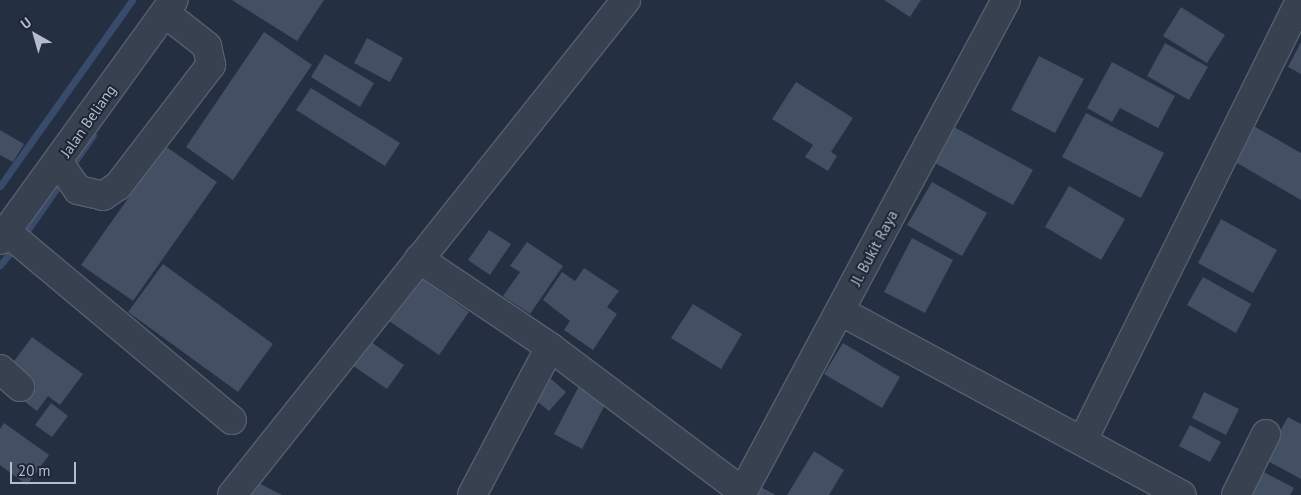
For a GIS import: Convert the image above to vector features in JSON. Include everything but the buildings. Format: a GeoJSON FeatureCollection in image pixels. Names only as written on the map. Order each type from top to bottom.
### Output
{"type":"FeatureCollection","features":[{"type":"Feature","properties":{"kind":"street"},"geometry":{"type":"LineString","coordinates":[[232,495],[626,0]]}},
{"type":"Feature","properties":{"kind":"street","name":"Jl. Bukit Raya"},"geometry":{"type":"LineString","coordinates":[[741,493],[1006,0]]}},
{"type":"Feature","properties":{"kind":"street"},"geometry":{"type":"LineString","coordinates":[[1083,440],[1300,0]]}},
{"type":"Feature","properties":{"kind":"street"},"geometry":{"type":"LineString","coordinates":[[59,163],[78,190],[103,196],[118,186],[211,64],[207,46],[169,7]]}},
{"type":"Feature","properties":{"kind":"street","name":"Jalan Beliang"},"geometry":{"type":"LineString","coordinates":[[4,236],[59,163],[169,7]]}},
{"type":"Feature","properties":{"kind":"street"},"geometry":{"type":"LineString","coordinates":[[4,236],[232,420]]}},
{"type":"Feature","properties":{"kind":"street"},"geometry":{"type":"LineString","coordinates":[[419,259],[550,347],[741,493]]}},
{"type":"Feature","properties":{"kind":"street"},"geometry":{"type":"LineString","coordinates":[[840,311],[1083,440],[1140,484],[1182,495]]}},
{"type":"Feature","properties":{"kind":"street"},"geometry":{"type":"LineString","coordinates":[[472,495],[550,347]]}},
{"type":"Feature","properties":{"kind":"street"},"geometry":{"type":"LineString","coordinates":[[0,369],[20,387]]}},
{"type":"Feature","properties":{"kind":"street"},"geometry":{"type":"LineString","coordinates":[[1236,495],[1266,434]]}},
{"type":"Feature","properties":{"kind":"waterway"},"geometry":{"type":"LineString","coordinates":[[0,186],[132,0]]}},
{"type":"Feature","properties":{"kind":"waterway"},"geometry":{"type":"LineString","coordinates":[[70,168],[93,135]]}},
{"type":"Feature","properties":{"kind":"waterway"},"geometry":{"type":"LineString","coordinates":[[22,238],[63,179]]}},
{"type":"Feature","properties":{"kind":"waterway"},"geometry":{"type":"LineString","coordinates":[[0,265],[16,246]]}}]}
